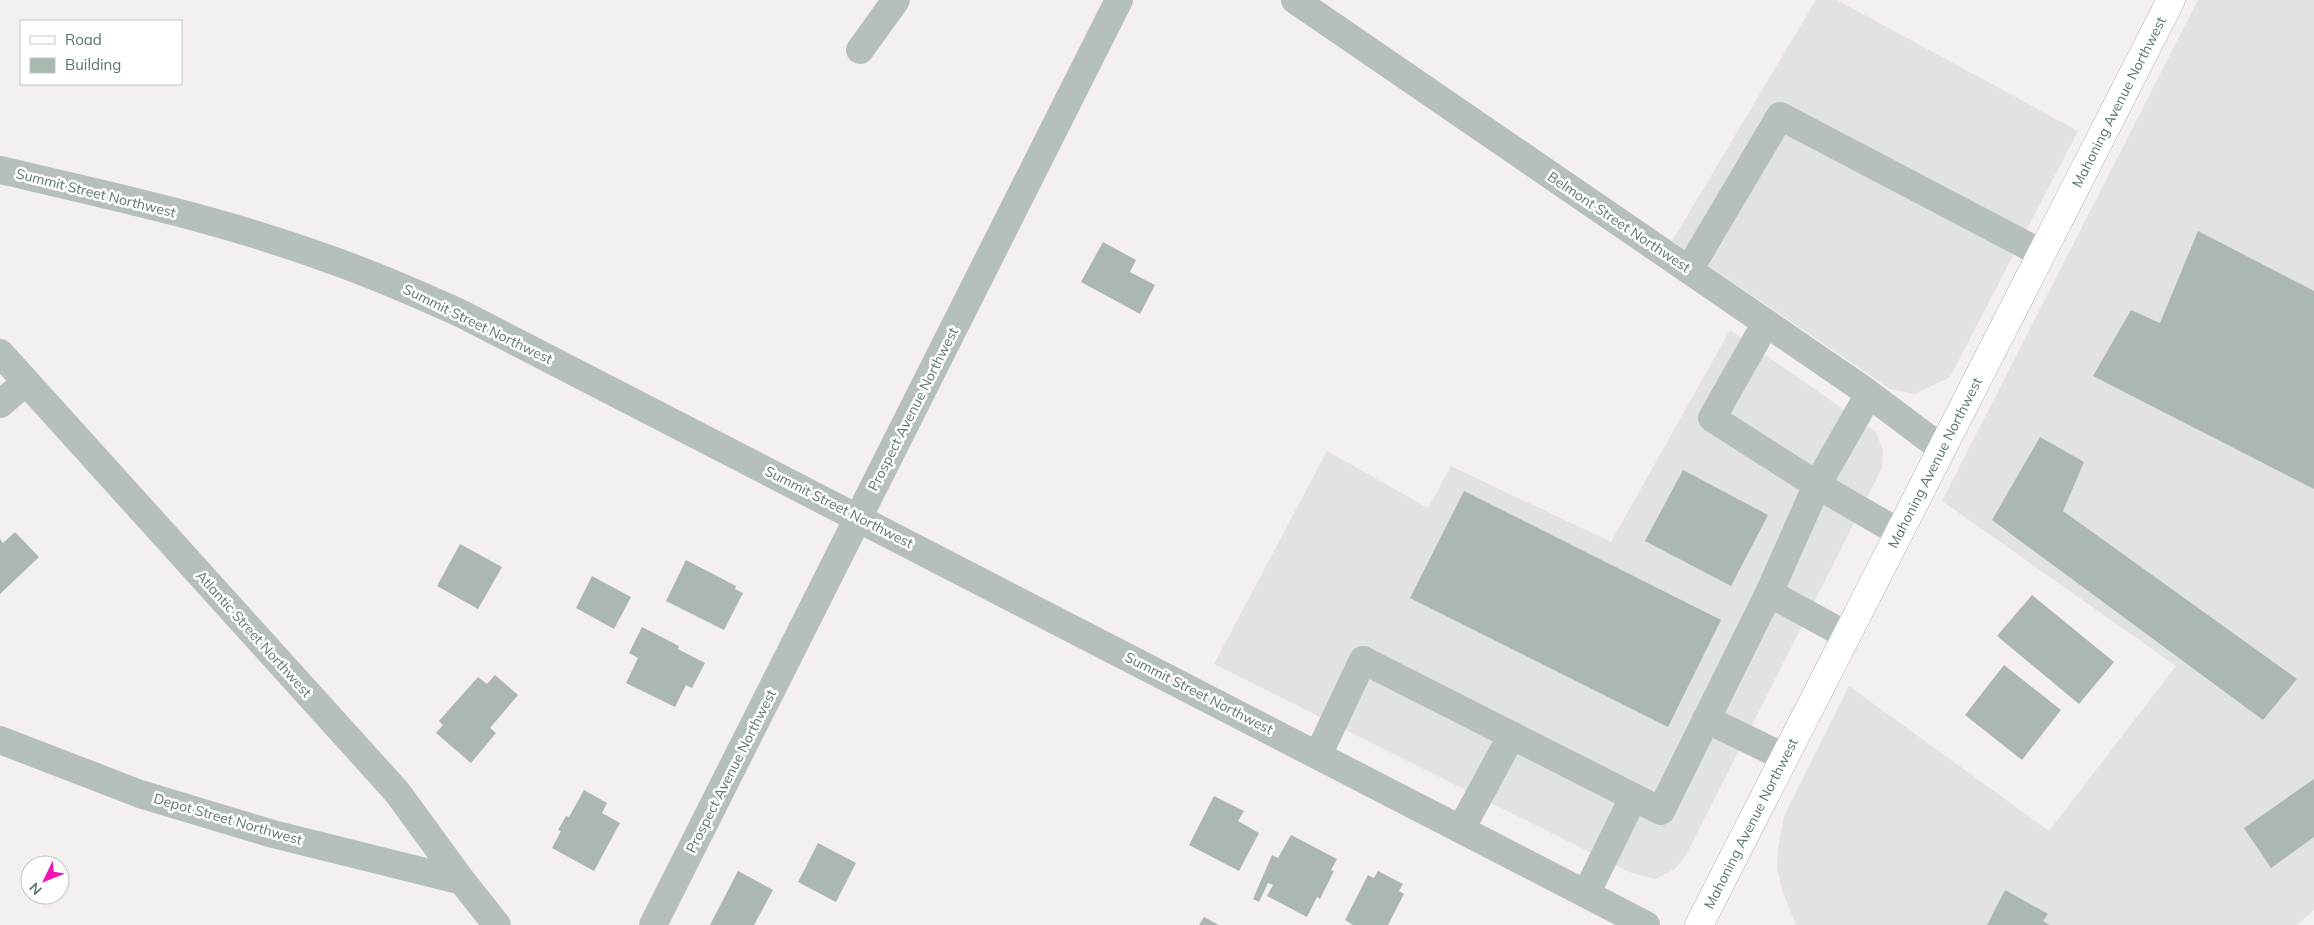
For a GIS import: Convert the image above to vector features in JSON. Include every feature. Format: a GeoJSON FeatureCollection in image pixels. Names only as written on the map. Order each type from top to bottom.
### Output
{"type":"FeatureCollection","features":[{"type":"Feature","properties":{"kind":"main road","name":"Mahoning Avenue Northwest"},"geometry":{"type":"LineString","coordinates":[[1699,925],[2171,0]]}},
{"type":"Feature","properties":{"kind":"street"},"geometry":{"type":"LineString","coordinates":[[860,50],[896,0]]}},
{"type":"Feature","properties":{"kind":"street","name":"Prospect Avenue Northwest"},"geometry":{"type":"LineString","coordinates":[[654,925],[1119,0]]}},
{"type":"Feature","properties":{"kind":"street","name":"Belmont Street Northwest"},"geometry":{"type":"LineString","coordinates":[[1295,0],[1869,394],[1941,448]]}},
{"type":"Feature","properties":{"kind":"street"},"geometry":{"type":"LineString","coordinates":[[1689,270],[1780,116],[2041,254]]}},
{"type":"Feature","properties":{"kind":"street","name":"Summit Street Northwest"},"geometry":{"type":"LineString","coordinates":[[0,170],[176,212],[322,256],[392,283],[460,313],[859,517],[1646,925]]}},
{"type":"Feature","properties":{"kind":"street"},"geometry":{"type":"LineString","coordinates":[[1766,323],[1712,418],[1817,485],[1898,532]]}},
{"type":"Feature","properties":{"kind":"street","name":"Atlantic Street Northwest"},"geometry":{"type":"LineString","coordinates":[[0,353],[397,792],[462,881],[497,925]]}},
{"type":"Feature","properties":{"kind":"street"},"geometry":{"type":"LineString","coordinates":[[0,404],[26,382]]}},
{"type":"Feature","properties":{"kind":"street"},"geometry":{"type":"LineString","coordinates":[[1318,755],[1363,660],[1661,811],[1769,593],[1817,485],[1869,394]]}},
{"type":"Feature","properties":{"kind":"street"},"geometry":{"type":"LineString","coordinates":[[1769,593],[1846,636]]}},
{"type":"Feature","properties":{"kind":"street"},"geometry":{"type":"LineString","coordinates":[[1706,719],[1784,758]]}},
{"type":"Feature","properties":{"kind":"street"},"geometry":{"type":"LineString","coordinates":[[1461,830],[1512,735]]}},
{"type":"Feature","properties":{"kind":"street","name":"Depot Street Northwest"},"geometry":{"type":"LineString","coordinates":[[0,740],[140,794],[273,834],[462,881]]}},
{"type":"Feature","properties":{"kind":"street"},"geometry":{"type":"LineString","coordinates":[[1586,894],[1633,798]]}},
{"type":"Feature","properties":{"kind":"shaded area"},"geometry":{"type":"Polygon","coordinates":[[[1816,0],[1837,0],[2078,131],[1950,377],[1915,394],[1890,389],[1672,241],[1816,0]]]}},
{"type":"Feature","properties":{"kind":"shaded area"},"geometry":{"type":"Polygon","coordinates":[[[2198,0],[2314,0],[2314,910],[2297,925],[1796,925],[1782,890],[1777,868],[1778,849],[1784,816],[1849,686],[2049,831],[2176,666],[1942,501],[2198,0]]]}},
{"type":"Feature","properties":{"kind":"shaded area"},"geometry":{"type":"Polygon","coordinates":[[[1730,330],[1876,432],[1883,451],[1882,468],[1685,857],[1675,869],[1655,879],[1629,872],[1214,664],[1327,451],[1428,508],[1451,466],[1611,542],[1730,330]]]}},
{"type":"Feature","properties":{"kind":"building"},"geometry":{"type":"Polygon","coordinates":[[[2198,231],[2314,291],[2314,489],[2093,376],[2131,310],[2160,323],[2198,231]]]}},
{"type":"Feature","properties":{"kind":"building"},"geometry":{"type":"Polygon","coordinates":[[[1103,242],[1136,260],[1130,272],[1155,285],[1140,314],[1081,282],[1103,242]]]}},
{"type":"Feature","properties":{"kind":"building"},"geometry":{"type":"Polygon","coordinates":[[[2040,437],[2084,462],[2063,511],[2297,679],[2263,720],[1992,520],[2040,437]]]}},
{"type":"Feature","properties":{"kind":"building"},"geometry":{"type":"Polygon","coordinates":[[[1683,470],[1768,515],[1731,586],[1645,541],[1683,470]]]}},
{"type":"Feature","properties":{"kind":"building"},"geometry":{"type":"Polygon","coordinates":[[[1464,491],[1721,620],[1668,727],[1410,598],[1464,491]]]}},
{"type":"Feature","properties":{"kind":"building"},"geometry":{"type":"Polygon","coordinates":[[[15,532],[39,557],[0,594],[0,539],[3,543],[15,532]]]}},
{"type":"Feature","properties":{"kind":"building"},"geometry":{"type":"Polygon","coordinates":[[[460,544],[502,567],[478,609],[437,586],[460,544]]]}},
{"type":"Feature","properties":{"kind":"building"},"geometry":{"type":"Polygon","coordinates":[[[686,560],[736,586],[735,589],[743,593],[724,630],[666,601],[686,560]]]}},
{"type":"Feature","properties":{"kind":"building"},"geometry":{"type":"Polygon","coordinates":[[[592,576],[631,597],[614,629],[576,608],[592,576]]]}},
{"type":"Feature","properties":{"kind":"building"},"geometry":{"type":"Polygon","coordinates":[[[2032,595],[2114,662],[2079,704],[1997,636],[2032,595]]]}},
{"type":"Feature","properties":{"kind":"building"},"geometry":{"type":"Polygon","coordinates":[[[642,627],[679,646],[678,649],[705,663],[692,688],[686,685],[675,707],[626,683],[638,658],[629,653],[642,627]]]}},
{"type":"Feature","properties":{"kind":"building"},"geometry":{"type":"Polygon","coordinates":[[[2004,665],[2061,710],[2022,760],[1965,715],[2004,665]]]}},
{"type":"Feature","properties":{"kind":"building"},"geometry":{"type":"Polygon","coordinates":[[[495,675],[518,695],[490,728],[496,733],[471,763],[436,733],[443,725],[439,721],[478,677],[487,684],[495,675]]]}},
{"type":"Feature","properties":{"kind":"building"},"geometry":{"type":"Polygon","coordinates":[[[2314,779],[2314,837],[2271,868],[2244,828],[2314,779]]]}},
{"type":"Feature","properties":{"kind":"building"},"geometry":{"type":"Polygon","coordinates":[[[584,790],[607,803],[602,813],[620,823],[594,871],[552,848],[561,831],[558,830],[566,816],[569,817],[584,790]]]}},
{"type":"Feature","properties":{"kind":"building"},"geometry":{"type":"Polygon","coordinates":[[[1214,796],[1244,811],[1238,821],[1259,833],[1239,871],[1189,845],[1214,796]]]}},
{"type":"Feature","properties":{"kind":"building"},"geometry":{"type":"Polygon","coordinates":[[[1291,835],[1337,859],[1331,870],[1334,871],[1320,899],[1317,897],[1307,917],[1267,896],[1273,885],[1268,883],[1259,902],[1253,899],[1272,855],[1278,858],[1291,835]]]}},
{"type":"Feature","properties":{"kind":"building"},"geometry":{"type":"Polygon","coordinates":[[[818,843],[856,863],[836,902],[798,882],[818,843]]]}},
{"type":"Feature","properties":{"kind":"building"},"geometry":{"type":"Polygon","coordinates":[[[738,871],[773,890],[754,925],[710,925],[738,871]]]}},
{"type":"Feature","properties":{"kind":"building"},"geometry":{"type":"Polygon","coordinates":[[[1378,871],[1403,884],[1399,891],[1404,894],[1388,925],[1353,925],[1345,920],[1368,875],[1374,878],[1378,871]]]}},
{"type":"Feature","properties":{"kind":"building"},"geometry":{"type":"Polygon","coordinates":[[[2005,890],[2048,914],[2043,921],[2050,925],[1987,925],[2005,890]]]}},
{"type":"Feature","properties":{"kind":"building"},"geometry":{"type":"Polygon","coordinates":[[[1204,917],[1219,925],[1199,925],[1204,917]]]}}]}
